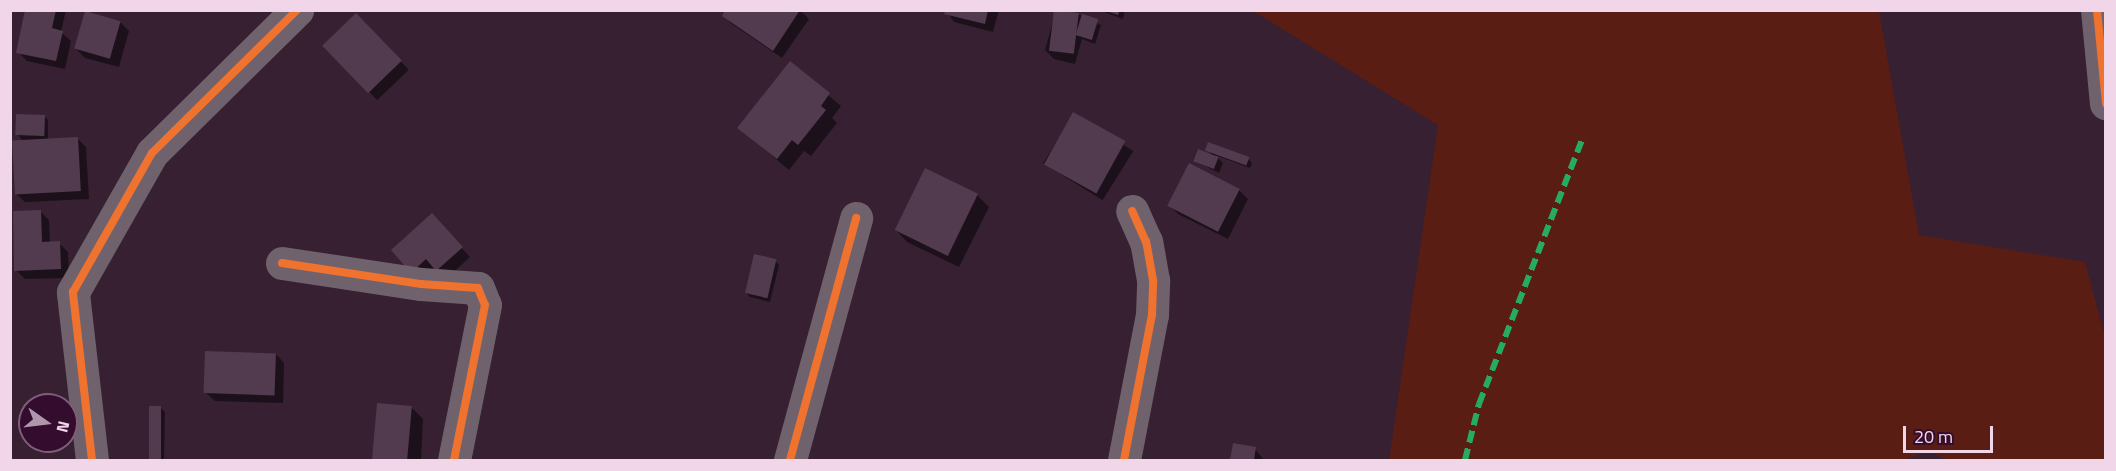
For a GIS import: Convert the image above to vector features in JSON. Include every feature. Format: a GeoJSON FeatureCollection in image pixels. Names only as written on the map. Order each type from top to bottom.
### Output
{"type":"FeatureCollection","features":[{"type":"Feature","properties":{"kind":"street"},"geometry":{"type":"LineString","coordinates":[[92,460],[74,292],[153,153],[297,10]]}},
{"type":"Feature","properties":{"kind":"street"},"geometry":{"type":"LineString","coordinates":[[2097,10],[2106,104]]}},
{"type":"Feature","properties":{"kind":"street"},"geometry":{"type":"LineString","coordinates":[[1124,460],[1152,315],[1153,280],[1146,242],[1132,212]]}},
{"type":"Feature","properties":{"kind":"street"},"geometry":{"type":"LineString","coordinates":[[790,460],[856,218]]}},
{"type":"Feature","properties":{"kind":"street"},"geometry":{"type":"LineString","coordinates":[[282,263],[429,285],[478,288],[484,305],[454,460]]}},
{"type":"Feature","properties":{"kind":"shaded area"},"geometry":{"type":"Polygon","coordinates":[[[1253,11],[1879,11],[1919,235],[2085,262],[2105,337],[2105,460],[1947,460],[1929,451],[1904,460],[1389,460],[1438,125],[1253,11]]]}},
{"type":"Feature","properties":{"kind":"building"},"geometry":{"type":"Polygon","coordinates":[[[25,10],[56,10],[52,28],[63,31],[56,61],[16,53],[25,10]]]}},
{"type":"Feature","properties":{"kind":"building"},"geometry":{"type":"Polygon","coordinates":[[[725,10],[800,10],[773,51],[722,16],[725,10]]]}},
{"type":"Feature","properties":{"kind":"building"},"geometry":{"type":"Polygon","coordinates":[[[945,10],[988,10],[985,24],[944,14],[945,10]]]}},
{"type":"Feature","properties":{"kind":"building"},"geometry":{"type":"Polygon","coordinates":[[[1054,10],[1079,13],[1074,54],[1049,51],[1054,10]]]}},
{"type":"Feature","properties":{"kind":"building"},"geometry":{"type":"Polygon","coordinates":[[[1103,10],[1120,10],[1118,15],[1103,10]]]}},
{"type":"Feature","properties":{"kind":"building"},"geometry":{"type":"Polygon","coordinates":[[[85,11],[121,21],[110,59],[74,48],[85,11]]]}},
{"type":"Feature","properties":{"kind":"building"},"geometry":{"type":"Polygon","coordinates":[[[356,13],[402,60],[368,93],[322,46],[356,13]]]}},
{"type":"Feature","properties":{"kind":"building"},"geometry":{"type":"Polygon","coordinates":[[[1082,14],[1098,19],[1092,40],[1076,35],[1082,14]]]}},
{"type":"Feature","properties":{"kind":"building"},"geometry":{"type":"Polygon","coordinates":[[[790,61],[830,93],[821,106],[826,110],[798,145],[792,140],[777,159],[737,128],[790,61]]]}},
{"type":"Feature","properties":{"kind":"building"},"geometry":{"type":"Polygon","coordinates":[[[1073,112],[1125,141],[1096,194],[1044,164],[1073,112]]]}},
{"type":"Feature","properties":{"kind":"building"},"geometry":{"type":"Polygon","coordinates":[[[16,114],[45,115],[44,136],[15,135],[16,114]]]}},
{"type":"Feature","properties":{"kind":"building"},"geometry":{"type":"Polygon","coordinates":[[[78,137],[81,191],[15,194],[12,140],[78,137]]]}},
{"type":"Feature","properties":{"kind":"building"},"geometry":{"type":"Polygon","coordinates":[[[1208,142],[1249,157],[1246,166],[1205,150],[1208,142]]]}},
{"type":"Feature","properties":{"kind":"building"},"geometry":{"type":"Polygon","coordinates":[[[1198,149],[1219,157],[1214,169],[1193,161],[1198,149]]]}},
{"type":"Feature","properties":{"kind":"building"},"geometry":{"type":"Polygon","coordinates":[[[1189,163],[1240,189],[1218,232],[1167,206],[1189,163]]]}},
{"type":"Feature","properties":{"kind":"building"},"geometry":{"type":"Polygon","coordinates":[[[925,168],[978,194],[948,256],[895,230],[925,168]]]}},
{"type":"Feature","properties":{"kind":"building"},"geometry":{"type":"Polygon","coordinates":[[[41,210],[42,242],[60,241],[61,269],[14,271],[13,211],[41,210]]]}},
{"type":"Feature","properties":{"kind":"building"},"geometry":{"type":"Polygon","coordinates":[[[432,213],[463,247],[436,271],[426,259],[411,273],[391,250],[432,213]]]}},
{"type":"Feature","properties":{"kind":"building"},"geometry":{"type":"Polygon","coordinates":[[[754,254],[776,259],[767,298],[745,293],[754,254]]]}},
{"type":"Feature","properties":{"kind":"building"},"geometry":{"type":"Polygon","coordinates":[[[205,351],[276,353],[274,395],[204,393],[205,351]]]}},
{"type":"Feature","properties":{"kind":"building"},"geometry":{"type":"Polygon","coordinates":[[[377,403],[412,406],[407,460],[372,460],[377,403]]]}},
{"type":"Feature","properties":{"kind":"building"},"geometry":{"type":"Polygon","coordinates":[[[149,406],[161,406],[161,459],[149,459],[149,406]]]}},
{"type":"Feature","properties":{"kind":"building"},"geometry":{"type":"Polygon","coordinates":[[[1233,443],[1256,447],[1254,460],[1230,460],[1233,443]]]}},
{"type":"Feature","properties":{"kind":"marked path"},"geometry":{"type":"LineString","coordinates":[[1465,460],[1479,404],[1583,137]]}},
{"type":"Feature","properties":{"kind":"cycle path"},"geometry":{"type":"LineString","coordinates":[[92,460],[73,292],[152,153],[297,10]]}},
{"type":"Feature","properties":{"kind":"cycle path"},"geometry":{"type":"LineString","coordinates":[[2097,10],[2106,104]]}},
{"type":"Feature","properties":{"kind":"cycle path"},"geometry":{"type":"LineString","coordinates":[[1124,460],[1152,315],[1153,280],[1146,242],[1132,211]]}},
{"type":"Feature","properties":{"kind":"cycle path"},"geometry":{"type":"LineString","coordinates":[[790,460],[856,218]]}},
{"type":"Feature","properties":{"kind":"cycle path"},"geometry":{"type":"LineString","coordinates":[[282,263],[421,284],[478,288],[485,305],[454,460]]}}]}
